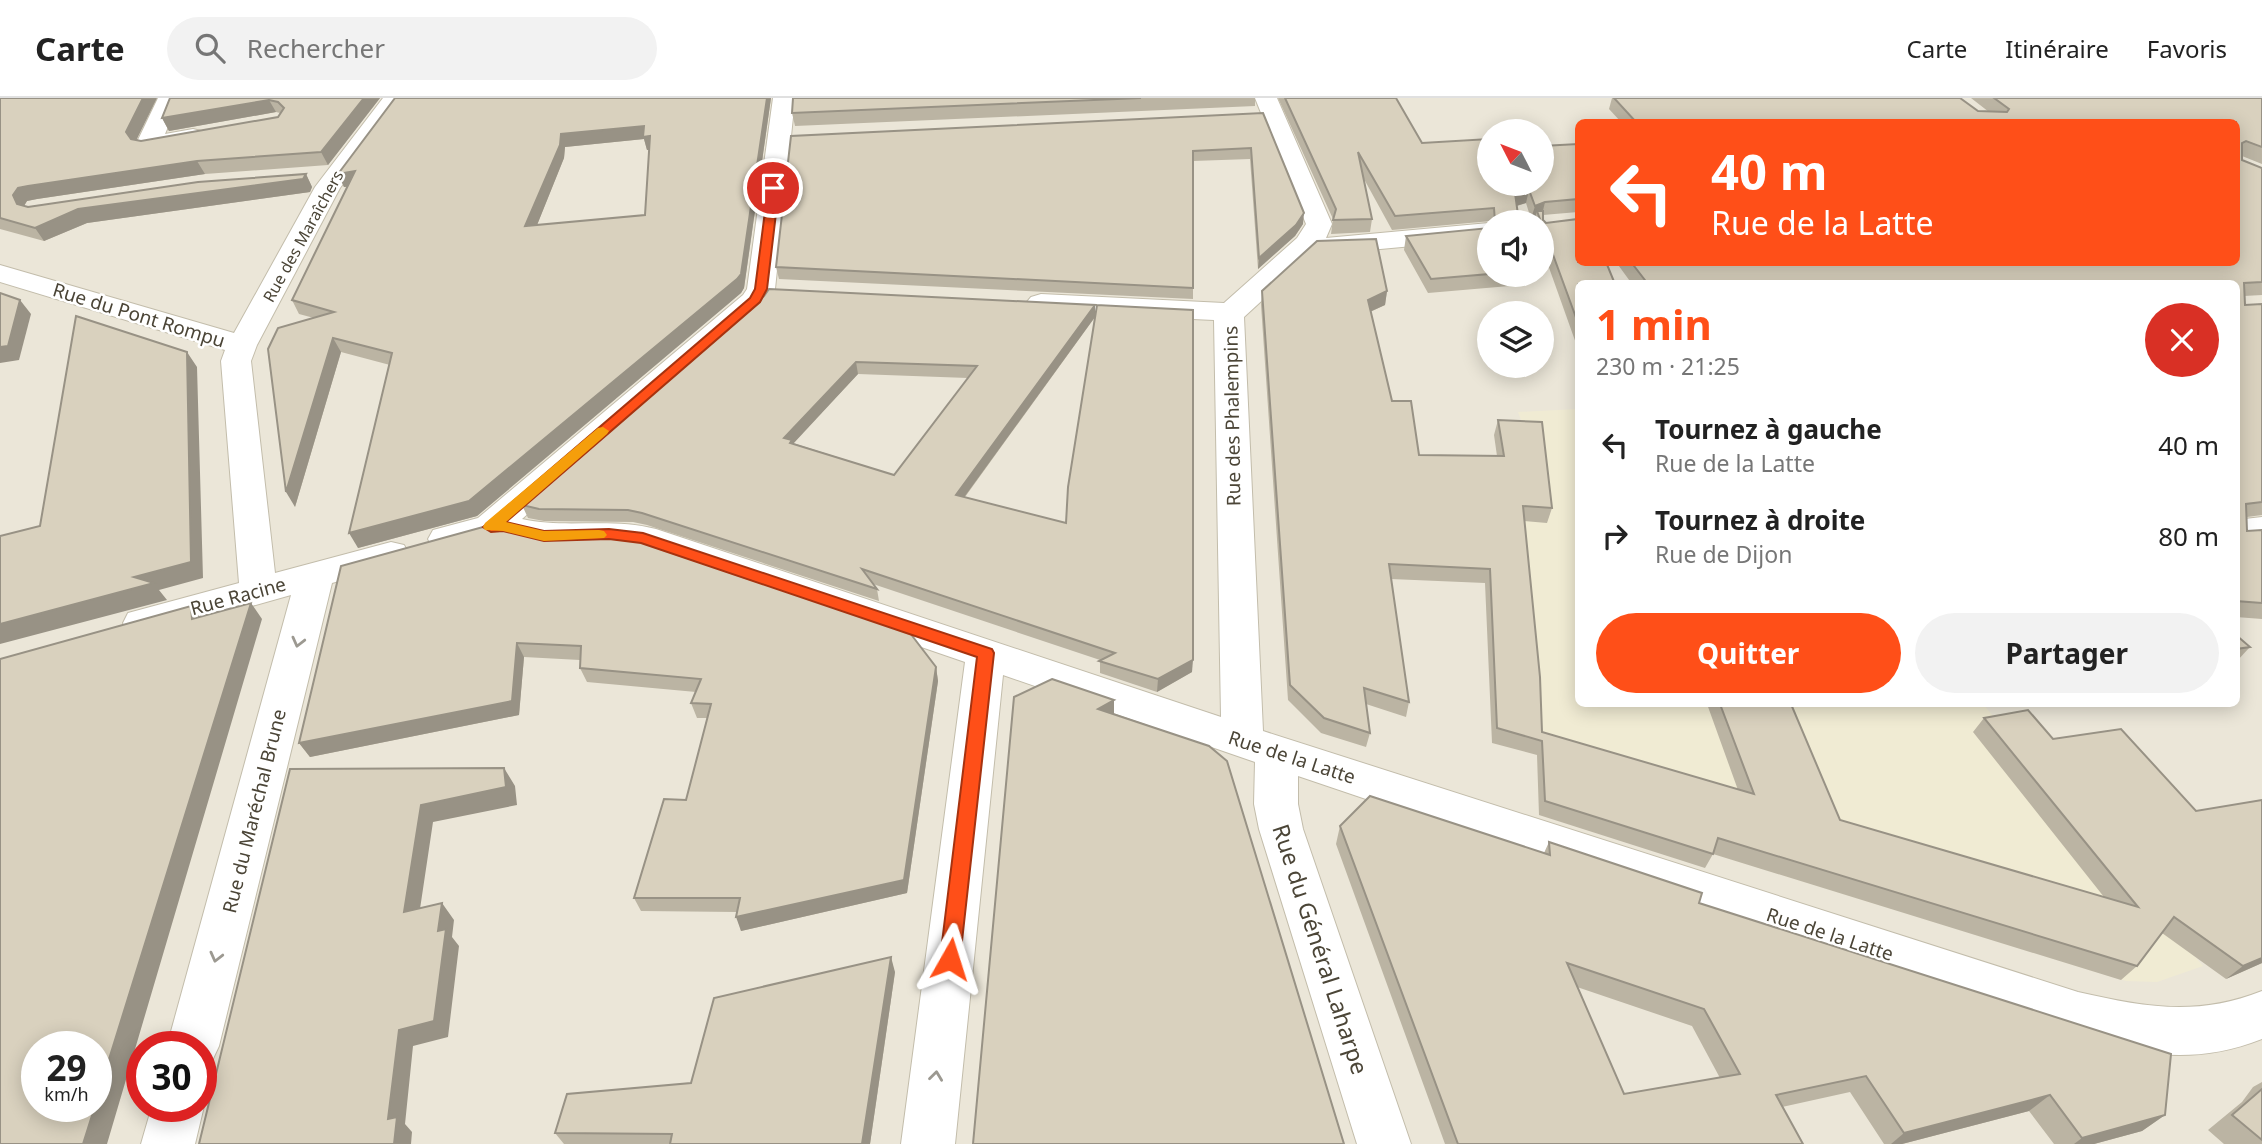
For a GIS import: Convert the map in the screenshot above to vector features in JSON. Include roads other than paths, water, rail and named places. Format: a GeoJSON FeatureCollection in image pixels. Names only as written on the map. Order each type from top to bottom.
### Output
{"type":"FeatureCollection","features":[{"type":"Feature","properties":{"kind":"street"},"geometry":{"type":"LineString","coordinates":[[169,98],[148,144],[212,133]]}},
{"type":"Feature","properties":{"kind":"street"},"geometry":{"type":"LineString","coordinates":[[178,98],[188,98]]}},
{"type":"Feature","properties":{"kind":"street","name":"Rue des Maraîchers"},"geometry":{"type":"LineString","coordinates":[[242,345],[337,174],[395,98]]}},
{"type":"Feature","properties":{"kind":"street"},"geometry":{"type":"LineString","coordinates":[[491,527],[746,309],[775,290],[793,137],[784,98]]}},
{"type":"Feature","properties":{"kind":"street"},"geometry":{"type":"LineString","coordinates":[[1261,109],[1316,215],[1318,228],[1307,244]]}},
{"type":"Feature","properties":{"kind":"street"},"geometry":{"type":"LineString","coordinates":[[310,177],[337,174]]}},
{"type":"Feature","properties":{"kind":"street"},"geometry":{"type":"LineString","coordinates":[[1307,244],[1347,246],[1477,232]]}},
{"type":"Feature","properties":{"kind":"street","name":"Rue des Phalempins"},"geometry":{"type":"LineString","coordinates":[[1259,746],[1228,330],[1231,312],[1307,244]]}},
{"type":"Feature","properties":{"kind":"street","name":"Rue du Pont Rompu"},"geometry":{"type":"LineString","coordinates":[[0,274],[242,345],[236,371],[258,591]]}},
{"type":"Feature","properties":{"kind":"street"},"geometry":{"type":"LineString","coordinates":[[1010,302],[1231,312]]}},
{"type":"Feature","properties":{"kind":"street","name":"Rue de la Latte"},"geometry":{"type":"LineString","coordinates":[[315,576],[491,527],[503,526],[544,536],[609,534],[643,538],[1259,746],[2078,1016],[2133,1029],[2166,1033],[2202,1034],[2253,1030]]}},
{"type":"Feature","properties":{"kind":"street"},"geometry":{"type":"LineString","coordinates":[[2240,532],[2262,529]]}},
{"type":"Feature","properties":{"kind":"street","name":"Rue Racine"},"geometry":{"type":"LineString","coordinates":[[103,633],[315,576]]}},
{"type":"Feature","properties":{"kind":"street","name":"Rue du Maréchal Brune"},"geometry":{"type":"LineString","coordinates":[[197,1031],[315,576]]}},
{"type":"Feature","properties":{"kind":"street"},"geometry":{"type":"LineString","coordinates":[[928,1144],[986,653]]}},
{"type":"Feature","properties":{"kind":"street","name":"Rue du Général Laharpe"},"geometry":{"type":"LineString","coordinates":[[1259,746],[1281,829],[1384,1144]]}},
{"type":"Feature","properties":{"kind":"street"},"geometry":{"type":"LineString","coordinates":[[168,1144],[174,1122]]}}]}
